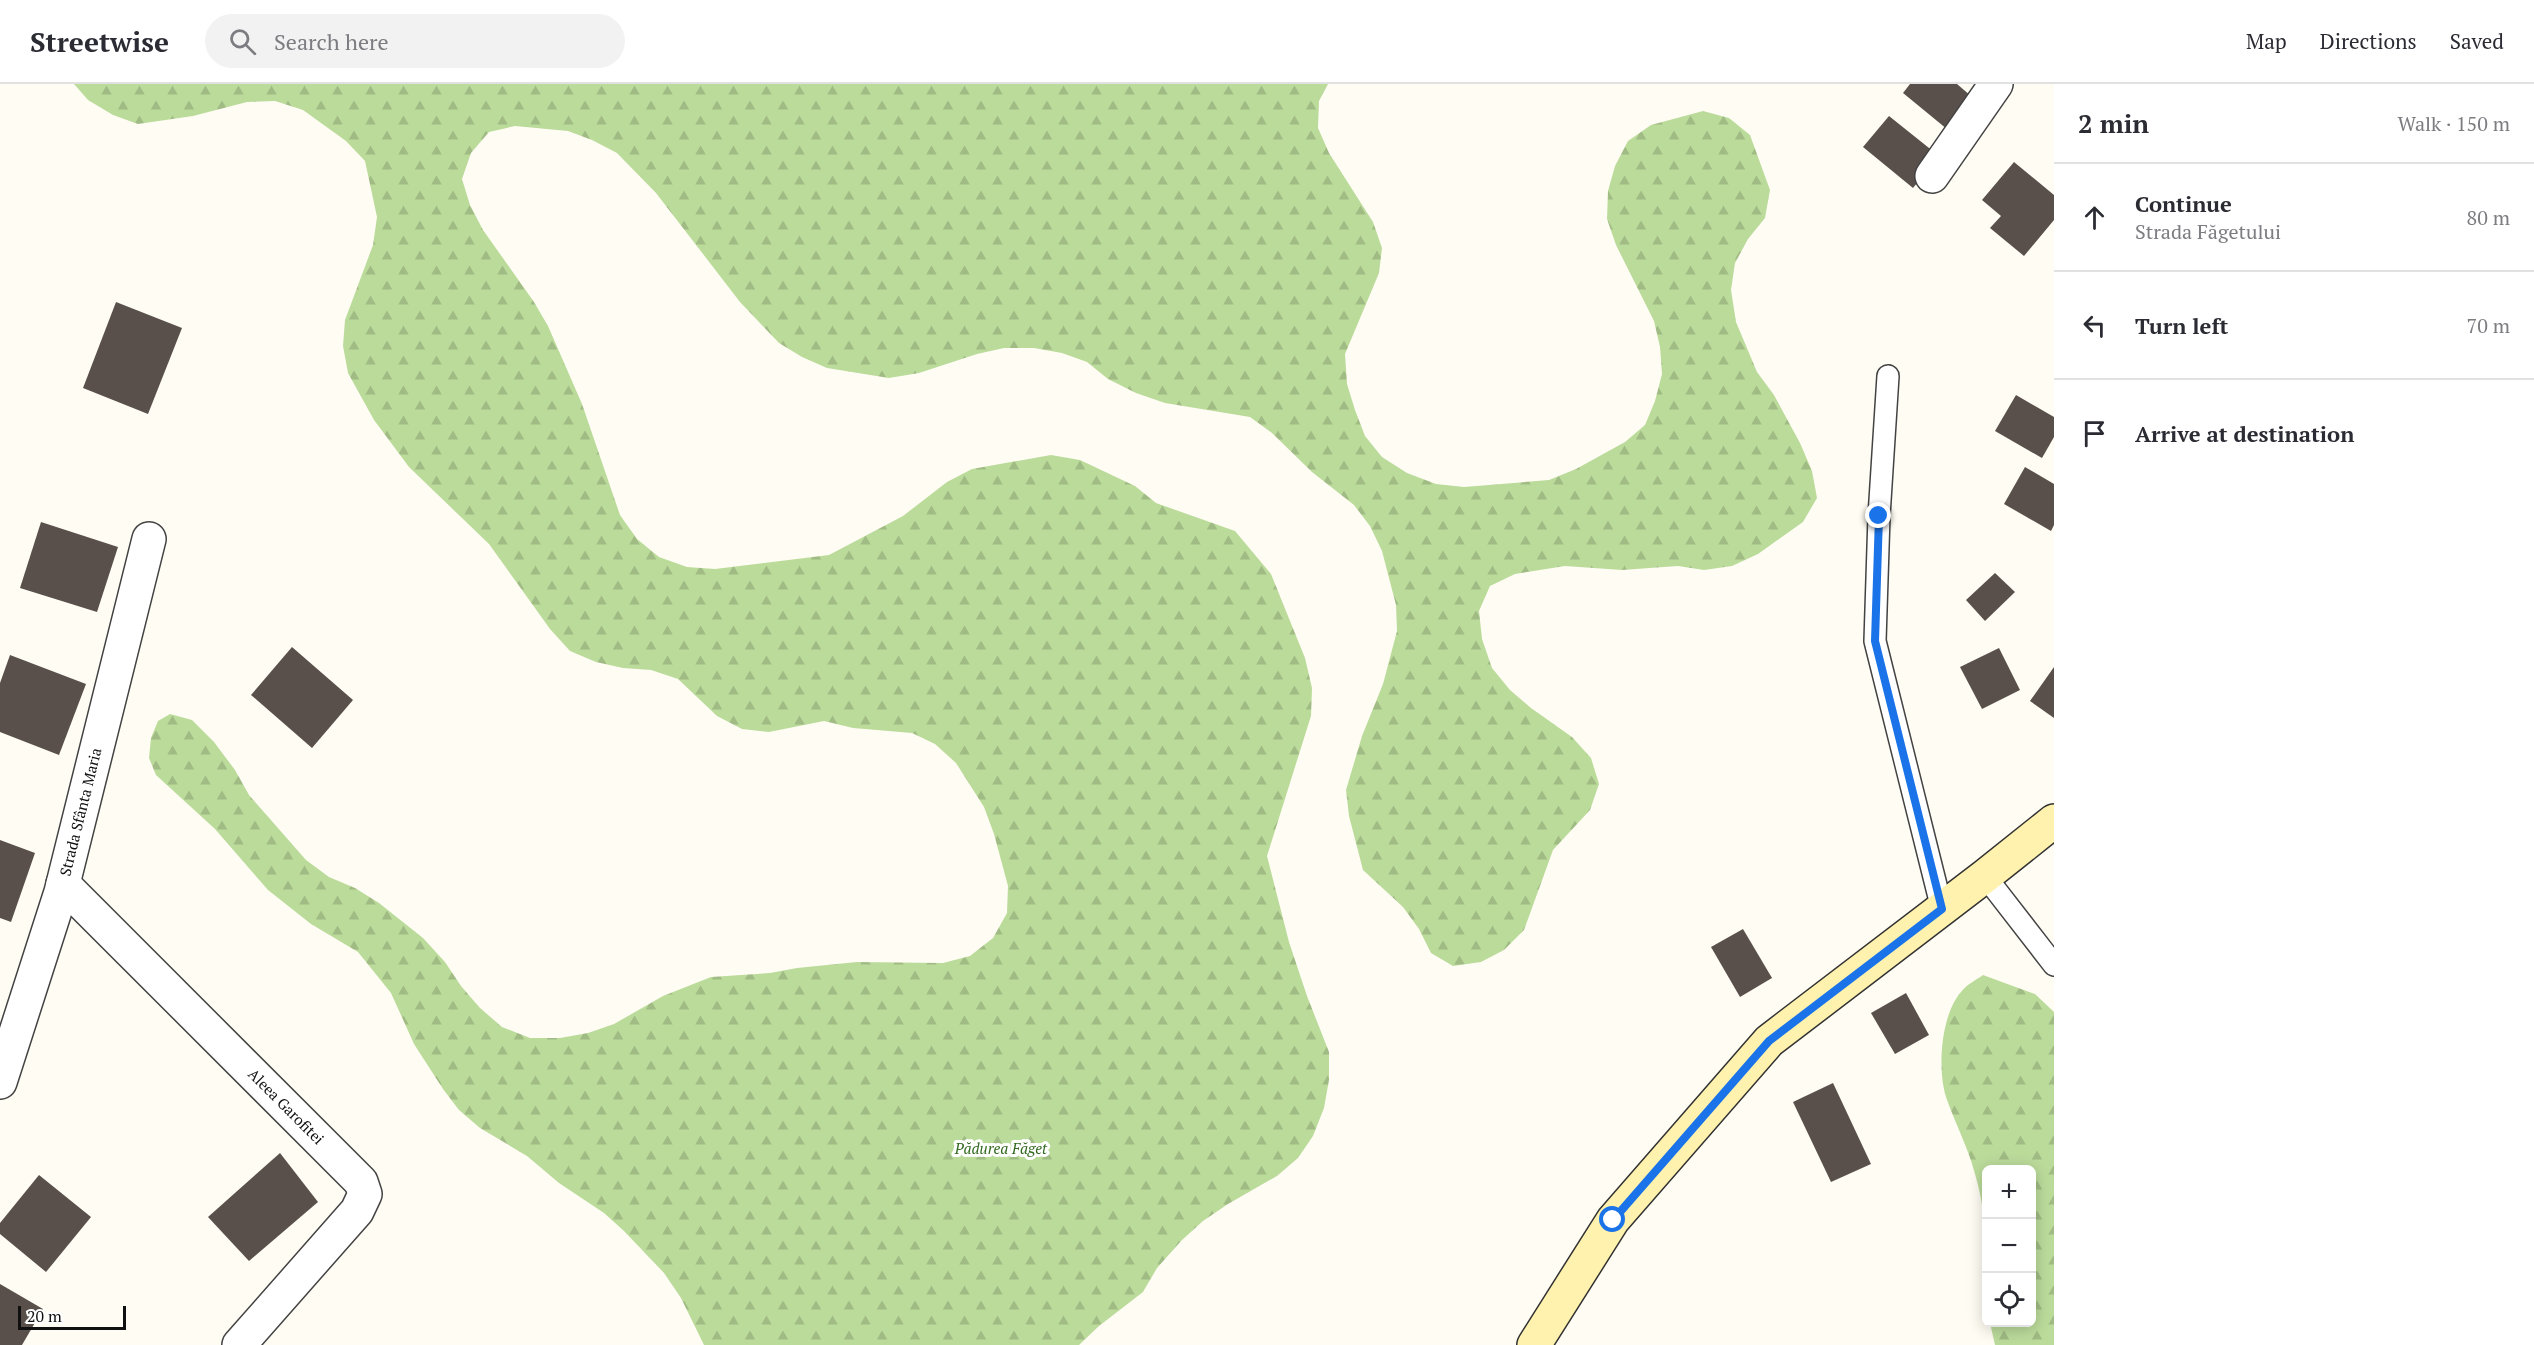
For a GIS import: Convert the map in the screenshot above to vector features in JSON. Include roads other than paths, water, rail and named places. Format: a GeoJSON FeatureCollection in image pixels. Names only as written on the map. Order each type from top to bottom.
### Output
{"type":"FeatureCollection","features":[{"type":"Feature","properties":{"kind":"main road"},"geometry":{"type":"LineString","coordinates":[[1534,1345],[1613,1220],[1769,1041],[2054,821]]}},
{"type":"Feature","properties":{"kind":"street"},"geometry":{"type":"LineString","coordinates":[[1932,176],[1996,84]]}},
{"type":"Feature","properties":{"kind":"street","name":"Strada Sfânta Maria"},"geometry":{"type":"LineString","coordinates":[[0,1082],[63,884],[149,538]]}},
{"type":"Feature","properties":{"kind":"street","name":"Aleea Garofitei"},"geometry":{"type":"LineString","coordinates":[[63,884],[361,1182],[365,1194],[357,1211],[239,1345]]}},
{"type":"Feature","properties":{"kind":"lane"},"geometry":{"type":"LineString","coordinates":[[1888,376],[1879,516],[1875,641],[1942,909]]}},
{"type":"Feature","properties":{"kind":"lane"},"geometry":{"type":"LineString","coordinates":[[1985,876],[2054,964]]}},
{"type":"Feature","properties":{"kind":"park label","name":"Pădurea Făget"},"geometry":{"type":"Point","coordinates":[1001,1149]}}]}
